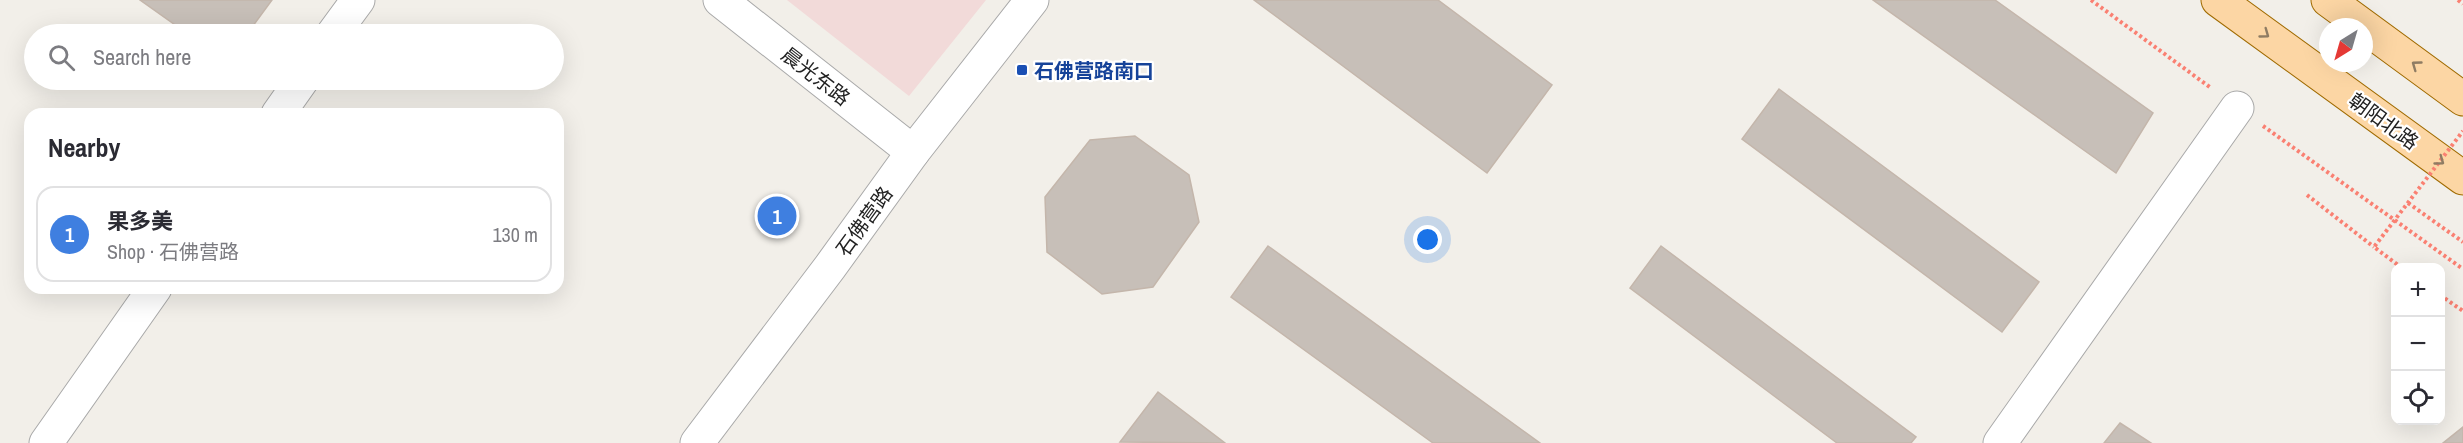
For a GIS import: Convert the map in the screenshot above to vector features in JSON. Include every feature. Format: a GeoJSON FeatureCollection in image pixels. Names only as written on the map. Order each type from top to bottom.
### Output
{"type":"FeatureCollection","features":[{"type":"Feature","properties":{"kind":"main road","name":"朝阳北路"},"geometry":{"type":"LineString","coordinates":[[2218,0],[2463,178]]}},
{"type":"Feature","properties":{"kind":"main road"},"geometry":{"type":"LineString","coordinates":[[2328,0],[2463,99]]}},
{"type":"Feature","properties":{"kind":"street"},"geometry":{"type":"LineString","coordinates":[[340,24],[358,0]]}},
{"type":"Feature","properties":{"kind":"street","name":"晨光东路"},"geometry":{"type":"LineString","coordinates":[[720,0],[913,152]]}},
{"type":"Feature","properties":{"kind":"street","name":"石佛营路"},"geometry":{"type":"LineString","coordinates":[[697,443],[830,267],[913,152],[1032,0]]}},
{"type":"Feature","properties":{"kind":"street"},"geometry":{"type":"LineString","coordinates":[[282,108],[295,90]]}},
{"type":"Feature","properties":{"kind":"street"},"geometry":{"type":"LineString","coordinates":[[2000,443],[2237,108]]}},
{"type":"Feature","properties":{"kind":"street"},"geometry":{"type":"LineString","coordinates":[[46,443],[151,294]]}},
{"type":"Feature","properties":{"kind":"path"},"geometry":{"type":"LineString","coordinates":[[2091,0],[2237,108],[2463,269]]}},
{"type":"Feature","properties":{"kind":"path"},"geometry":{"type":"LineString","coordinates":[[2458,0],[2463,4]]}},
{"type":"Feature","properties":{"kind":"path"},"geometry":{"type":"LineString","coordinates":[[2374,248],[2463,132]]}},
{"type":"Feature","properties":{"kind":"path"},"geometry":{"type":"LineString","coordinates":[[2307,195],[2396,263]]}},
{"type":"Feature","properties":{"kind":"path"},"geometry":{"type":"LineString","coordinates":[[2408,203],[2463,242]]}},
{"type":"Feature","properties":{"kind":"path"},"geometry":{"type":"LineString","coordinates":[[2445,298],[2463,311]]}},
{"type":"Feature","properties":{"kind":"shaded area"},"geometry":{"type":"Polygon","coordinates":[[[787,0],[986,0],[909,96],[787,0]]]}},
{"type":"Feature","properties":{"kind":"building"},"geometry":{"type":"Polygon","coordinates":[[[140,0],[272,0],[254,24],[174,24],[140,0]]]}},
{"type":"Feature","properties":{"kind":"building"},"geometry":{"type":"Polygon","coordinates":[[[1254,0],[1438,0],[1552,85],[1487,173],[1254,0]]]}},
{"type":"Feature","properties":{"kind":"building"},"geometry":{"type":"Polygon","coordinates":[[[1873,0],[1995,0],[2153,113],[2116,173],[1873,0]]]}},
{"type":"Feature","properties":{"kind":"building"},"geometry":{"type":"Polygon","coordinates":[[[1779,89],[2039,282],[2002,332],[1742,139],[1779,89]]]}},
{"type":"Feature","properties":{"kind":"building"},"geometry":{"type":"Polygon","coordinates":[[[1135,136],[1189,175],[1199,222],[1153,287],[1102,294],[1047,252],[1045,197],[1090,140],[1135,136]]]}},
{"type":"Feature","properties":{"kind":"building"},"geometry":{"type":"Polygon","coordinates":[[[1268,246],[1540,443],[1433,443],[1231,297],[1268,246]]]}},
{"type":"Feature","properties":{"kind":"building"},"geometry":{"type":"Polygon","coordinates":[[[1661,246],[1916,437],[1911,443],[1837,443],[1630,288],[1661,246]]]}},
{"type":"Feature","properties":{"kind":"building"},"geometry":{"type":"Polygon","coordinates":[[[1158,392],[1225,443],[1120,442],[1158,392]]]}},
{"type":"Feature","properties":{"kind":"building"},"geometry":{"type":"Polygon","coordinates":[[[2120,423],[2151,443],[2104,443],[2120,423]]]}},
{"type":"Feature","properties":{"kind":"building"},"geometry":{"type":"Polygon","coordinates":[[[2463,427],[2463,443],[2443,443],[2463,427]]]}},
{"type":"Feature","properties":{"kind":"place","name":"石佛营路南口"},"geometry":{"type":"Point","coordinates":[1022,70]}},
{"type":"Feature","properties":{"kind":"place","name":"果多美"},"geometry":{"type":"Point","coordinates":[777,216]}}]}
